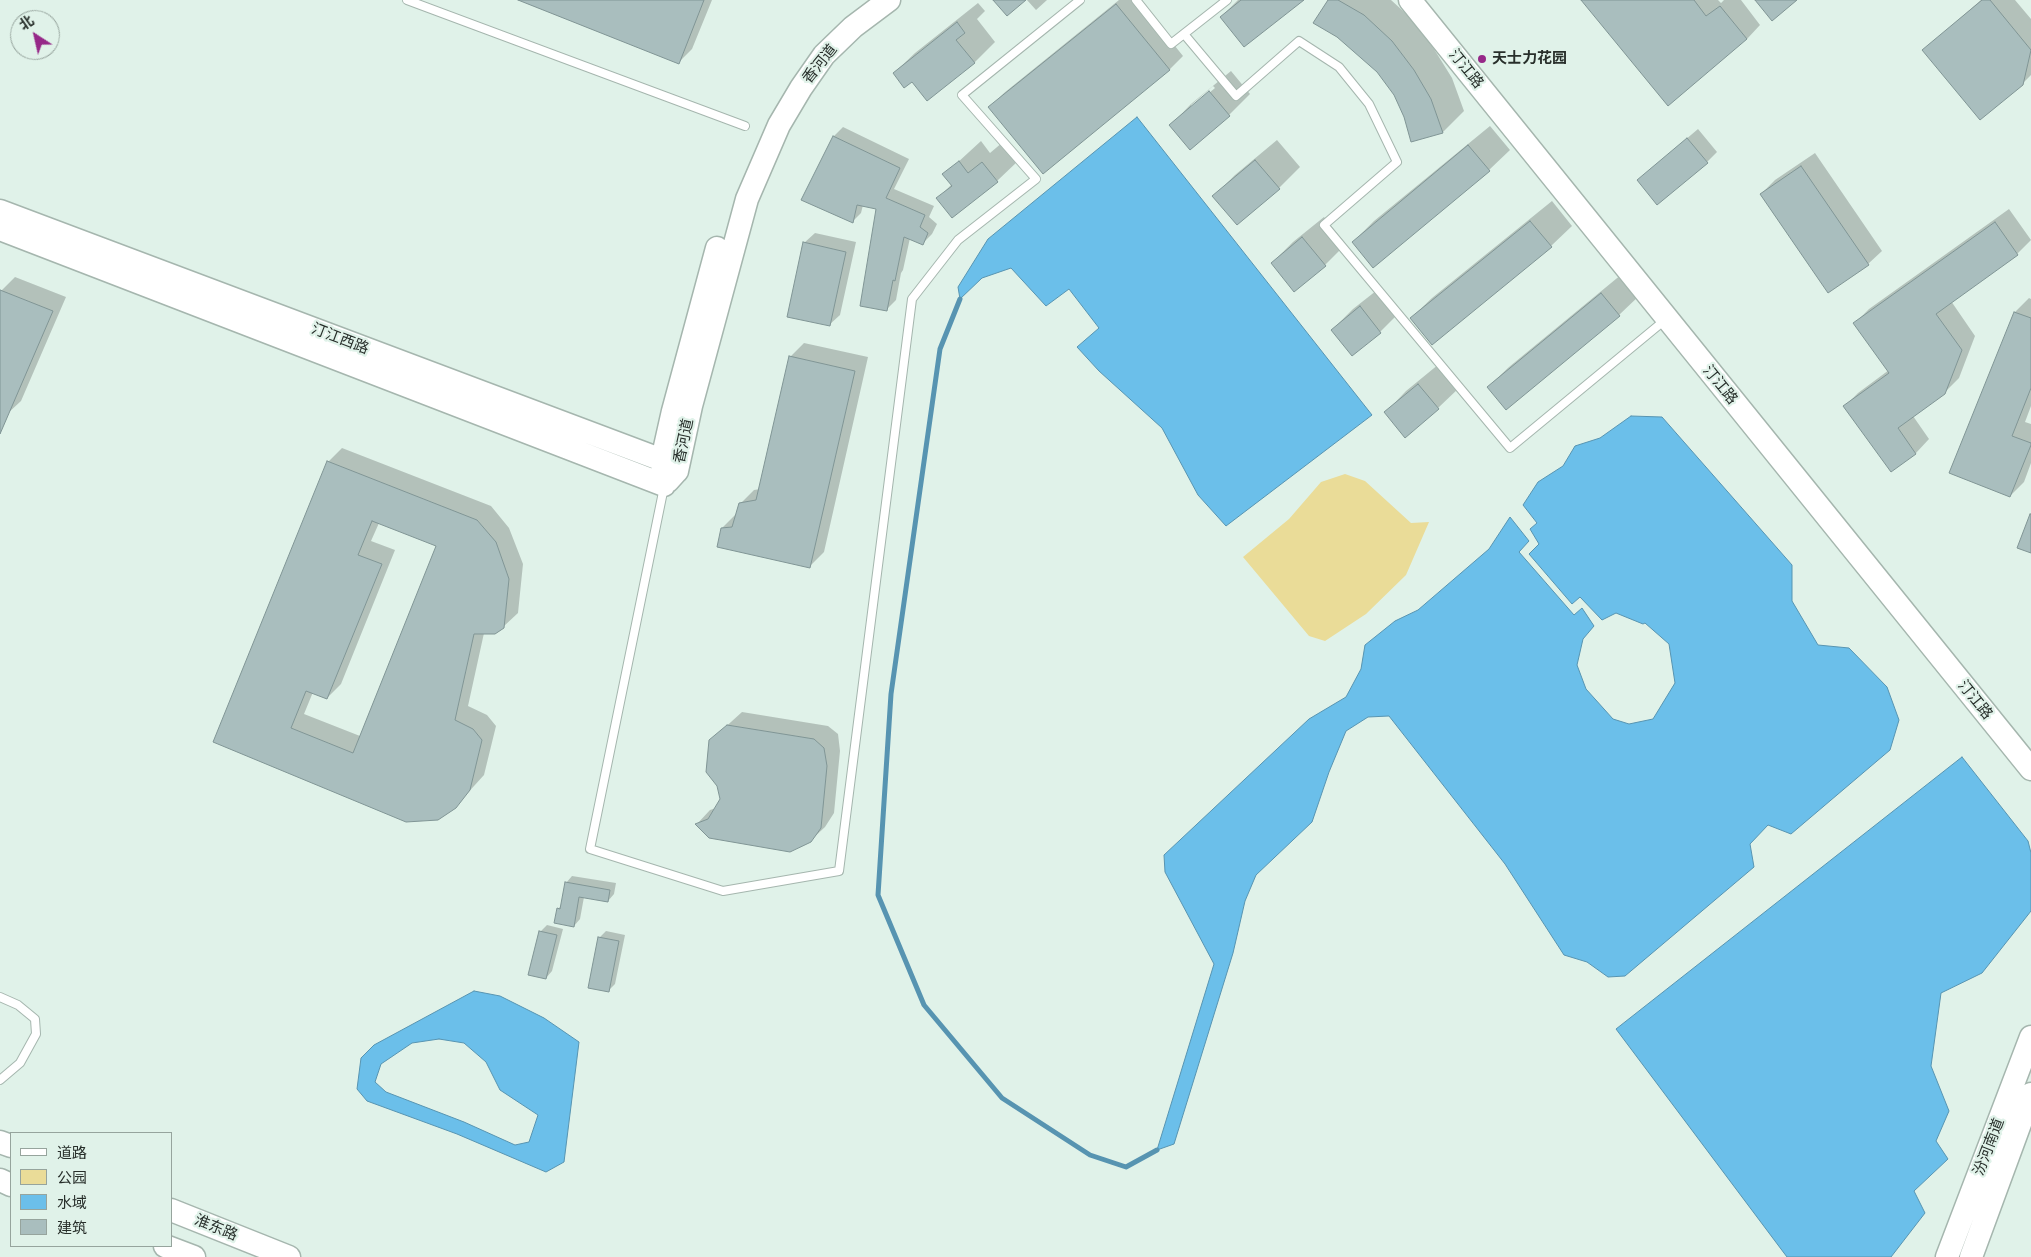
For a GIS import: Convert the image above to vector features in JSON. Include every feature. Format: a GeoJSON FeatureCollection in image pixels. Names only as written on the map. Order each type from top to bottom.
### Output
{"type":"FeatureCollection","features":[{"type":"Feature","properties":{"kind":"street","name":"香河道"},"geometry":{"type":"LineString","coordinates":[[668,472],[692,338],[722,232],[747,160],[776,105],[815,48],[843,20],[868,0]]}},
{"type":"Feature","properties":{"kind":"street","name":"香河道"},"geometry":{"type":"LineString","coordinates":[[668,472],[691,406],[747,199],[764,159],[788,111],[824,55],[853,27],[889,0]]}},
{"type":"Feature","properties":{"kind":"street","name":"汀江路"},"geometry":{"type":"LineString","coordinates":[[1410,0],[2031,769]]}},
{"type":"Feature","properties":{"kind":"street","name":"汀江路"},"geometry":{"type":"LineString","coordinates":[[1422,0],[2031,747]]}},
{"type":"Feature","properties":{"kind":"street","name":"汀江西路"},"geometry":{"type":"LineString","coordinates":[[0,211],[668,472]]}},
{"type":"Feature","properties":{"kind":"street","name":"汀江西路"},"geometry":{"type":"LineString","coordinates":[[0,229],[668,472]]}},
{"type":"Feature","properties":{"kind":"street","name":"汾河南道"},"geometry":{"type":"LineString","coordinates":[[1947,1257],[2031,1037]]}},
{"type":"Feature","properties":{"kind":"street","name":"汾河南道"},"geometry":{"type":"LineString","coordinates":[[1971,1257],[2031,1094]]}},
{"type":"Feature","properties":{"kind":"street","name":"淮东路"},"geometry":{"type":"LineString","coordinates":[[172,1210],[289,1257]]}},
{"type":"Feature","properties":{"kind":"street"},"geometry":{"type":"LineString","coordinates":[[168,1247],[194,1257]]}},
{"type":"Feature","properties":{"kind":"lane"},"geometry":{"type":"LineString","coordinates":[[407,0],[745,126]]}},
{"type":"Feature","properties":{"kind":"lane"},"geometry":{"type":"LineString","coordinates":[[668,472],[590,849],[723,891],[839,872],[912,299],[958,240],[1036,179],[962,95],[1080,0]]}},
{"type":"Feature","properties":{"kind":"lane"},"geometry":{"type":"LineString","coordinates":[[1136,0],[1171,44],[1228,0]]}},
{"type":"Feature","properties":{"kind":"lane"},"geometry":{"type":"LineString","coordinates":[[1184,34],[1236,96],[1299,41],[1340,68],[1369,104],[1397,162],[1324,225],[1510,448],[1667,318]]}},
{"type":"Feature","properties":{"kind":"lane"},"geometry":{"type":"LineString","coordinates":[[0,997],[18,1005],[35,1019],[36,1034],[20,1063],[0,1080]]}},
{"type":"Feature","properties":{"kind":"green space"},"geometry":{"type":"Polygon","coordinates":[[[1345,474],[1365,481],[1411,523],[1429,522],[1406,575],[1366,614],[1325,641],[1309,636],[1243,557],[1289,519],[1321,482],[1345,474]]]}},
{"type":"Feature","properties":{"kind":"water"},"geometry":{"type":"Polygon","coordinates":[[[1137,117],[1372,415],[1226,526],[1198,495],[1162,428],[1099,371],[1077,347],[1099,328],[1069,289],[1046,306],[1011,268],[982,278],[960,299],[958,287],[988,239],[1137,117]]]}},
{"type":"Feature","properties":{"kind":"water"},"geometry":{"type":"Polygon","coordinates":[[[1631,416],[1662,417],[1792,565],[1792,601],[1818,645],[1849,648],[1887,687],[1899,720],[1890,750],[1791,834],[1768,825],[1750,844],[1754,867],[1625,976],[1608,977],[1587,962],[1564,955],[1505,864],[1389,716],[1368,717],[1346,731],[1329,772],[1312,822],[1256,875],[1245,901],[1233,953],[1174,1144],[1157,1150],[1214,964],[1165,872],[1164,855],[1309,719],[1346,697],[1361,669],[1365,645],[1395,621],[1418,610],[1489,549],[1510,517],[1529,541],[1519,552],[1574,615],[1582,608],[1594,626],[1583,639],[1577,665],[1586,689],[1613,719],[1629,724],[1653,719],[1675,683],[1669,644],[1645,623],[1643,624],[1616,613],[1602,620],[1580,597],[1572,604],[1529,554],[1539,544],[1530,529],[1537,523],[1523,505],[1538,482],[1563,466],[1575,446],[1600,438],[1631,416]]]}},
{"type":"Feature","properties":{"kind":"water"},"geometry":{"type":"Polygon","coordinates":[[[1962,757],[2028,841],[2031,853],[2031,911],[1982,973],[1941,993],[1931,1066],[1949,1111],[1936,1141],[1948,1159],[1914,1191],[1925,1213],[1891,1257],[1787,1257],[1616,1029],[1962,757]]]}},
{"type":"Feature","properties":{"kind":"water"},"geometry":{"type":"Polygon","coordinates":[[[474,991],[500,996],[544,1018],[579,1042],[564,1162],[546,1172],[457,1134],[367,1101],[357,1089],[361,1058],[374,1045],[474,991]],[[439,1039],[412,1043],[381,1064],[375,1082],[386,1092],[464,1122],[515,1145],[529,1142],[538,1115],[500,1090],[486,1062],[464,1043],[439,1039]]]}},
{"type":"Feature","properties":{"kind":"building"},"geometry":{"type":"Polygon","coordinates":[[[518,0],[704,0],[679,64],[518,0]]]}},
{"type":"Feature","properties":{"kind":"building"},"geometry":{"type":"Polygon","coordinates":[[[993,0],[1026,0],[1007,16],[993,0]]]}},
{"type":"Feature","properties":{"kind":"building"},"geometry":{"type":"Polygon","coordinates":[[[1241,0],[1304,0],[1244,47],[1220,17],[1241,0]]]}},
{"type":"Feature","properties":{"kind":"building"},"geometry":{"type":"Polygon","coordinates":[[[1328,0],[1338,0],[1364,15],[1392,41],[1414,70],[1431,99],[1443,133],[1411,142],[1404,117],[1394,95],[1377,72],[1337,37],[1313,23],[1328,0]]]}},
{"type":"Feature","properties":{"kind":"building"},"geometry":{"type":"Polygon","coordinates":[[[1581,0],[1694,0],[1706,16],[1720,6],[1747,39],[1668,106],[1581,0]]]}},
{"type":"Feature","properties":{"kind":"building"},"geometry":{"type":"Polygon","coordinates":[[[1755,0],[1797,0],[1772,21],[1755,0]]]}},
{"type":"Feature","properties":{"kind":"building"},"geometry":{"type":"Polygon","coordinates":[[[1982,0],[1990,0],[2031,50],[2023,85],[1980,120],[1922,50],[1982,0]]]}},
{"type":"Feature","properties":{"kind":"building"},"geometry":{"type":"Polygon","coordinates":[[[1116,4],[1170,70],[1043,174],[988,107],[1116,4]]]}},
{"type":"Feature","properties":{"kind":"building"},"geometry":{"type":"Polygon","coordinates":[[[957,22],[965,33],[956,40],[975,63],[927,101],[912,82],[904,88],[893,73],[957,22]]]}},
{"type":"Feature","properties":{"kind":"building"},"geometry":{"type":"Polygon","coordinates":[[[1209,91],[1230,116],[1190,150],[1169,125],[1209,91]]]}},
{"type":"Feature","properties":{"kind":"building"},"geometry":{"type":"Polygon","coordinates":[[[833,136],[900,168],[886,198],[925,215],[920,227],[928,233],[923,245],[904,237],[887,311],[860,306],[876,209],[857,205],[853,223],[801,200],[833,136]]]}},
{"type":"Feature","properties":{"kind":"building"},"geometry":{"type":"Polygon","coordinates":[[[1687,138],[1708,163],[1657,205],[1637,180],[1687,138]]]}},
{"type":"Feature","properties":{"kind":"building"},"geometry":{"type":"Polygon","coordinates":[[[1468,145],[1490,171],[1373,268],[1352,242],[1468,145]]]}},
{"type":"Feature","properties":{"kind":"building"},"geometry":{"type":"Polygon","coordinates":[[[1255,160],[1280,189],[1237,225],[1212,196],[1255,160]]]}},
{"type":"Feature","properties":{"kind":"building"},"geometry":{"type":"Polygon","coordinates":[[[959,161],[968,173],[982,162],[998,182],[952,218],[936,198],[952,186],[942,174],[959,161]]]}},
{"type":"Feature","properties":{"kind":"building"},"geometry":{"type":"Polygon","coordinates":[[[1801,166],[1869,265],[1828,293],[1760,194],[1801,166]]]}},
{"type":"Feature","properties":{"kind":"building"},"geometry":{"type":"Polygon","coordinates":[[[1530,221],[1552,247],[1432,345],[1410,318],[1530,221]]]}},
{"type":"Feature","properties":{"kind":"building"},"geometry":{"type":"Polygon","coordinates":[[[1995,222],[2018,255],[1936,314],[1962,350],[1945,394],[1898,428],[1916,454],[1891,472],[1843,406],[1889,373],[1853,323],[1995,222]]]}},
{"type":"Feature","properties":{"kind":"building"},"geometry":{"type":"Polygon","coordinates":[[[1302,237],[1326,266],[1294,292],[1271,263],[1302,237]]]}},
{"type":"Feature","properties":{"kind":"building"},"geometry":{"type":"Polygon","coordinates":[[[803,242],[846,252],[830,326],[787,317],[803,242]]]}},
{"type":"Feature","properties":{"kind":"building"},"geometry":{"type":"Polygon","coordinates":[[[0,290],[53,311],[0,434],[0,290]]]}},
{"type":"Feature","properties":{"kind":"building"},"geometry":{"type":"Polygon","coordinates":[[[1601,293],[1620,316],[1506,410],[1487,387],[1601,293]]]}},
{"type":"Feature","properties":{"kind":"building"},"geometry":{"type":"Polygon","coordinates":[[[1360,306],[1381,333],[1352,356],[1331,330],[1360,306]]]}},
{"type":"Feature","properties":{"kind":"building"},"geometry":{"type":"Polygon","coordinates":[[[2014,312],[2031,318],[2031,388],[2012,436],[2031,443],[2031,445],[2010,497],[1949,473],[2014,312]]]}},
{"type":"Feature","properties":{"kind":"building"},"geometry":{"type":"Polygon","coordinates":[[[789,356],[855,371],[810,568],[717,547],[721,528],[732,527],[739,503],[756,500],[789,356]]]}},
{"type":"Feature","properties":{"kind":"building"},"geometry":{"type":"Polygon","coordinates":[[[1418,384],[1439,409],[1405,438],[1384,412],[1418,384]]]}},
{"type":"Feature","properties":{"kind":"building"},"geometry":{"type":"Polygon","coordinates":[[[327,461],[477,520],[496,542],[509,579],[504,628],[495,634],[474,634],[455,720],[473,729],[482,740],[470,790],[456,808],[438,820],[406,822],[213,742],[327,461]],[[372,521],[358,555],[382,564],[327,699],[306,691],[291,728],[353,753],[436,546],[372,521]]]}},
{"type":"Feature","properties":{"kind":"building"},"geometry":{"type":"Polygon","coordinates":[[[2031,514],[2031,553],[2017,548],[2031,514]]]}},
{"type":"Feature","properties":{"kind":"building"},"geometry":{"type":"Polygon","coordinates":[[[727,725],[814,739],[824,748],[827,766],[821,828],[811,842],[790,852],[709,838],[695,824],[708,819],[720,799],[717,786],[706,772],[709,740],[727,725]]]}},
{"type":"Feature","properties":{"kind":"building"},"geometry":{"type":"Polygon","coordinates":[[[565,882],[610,890],[608,902],[579,897],[574,927],[554,923],[557,908],[560,909],[565,882]]]}},
{"type":"Feature","properties":{"kind":"building"},"geometry":{"type":"Polygon","coordinates":[[[539,931],[557,935],[546,979],[528,975],[539,931]]]}},
{"type":"Feature","properties":{"kind":"building"},"geometry":{"type":"Polygon","coordinates":[[[598,937],[619,941],[609,992],[588,988],[598,937]]]}},
{"type":"Feature","properties":{"kind":"waterway"},"geometry":{"type":"LineString","coordinates":[[960,299],[940,349],[891,694],[878,895],[924,1005],[1002,1098],[1090,1155],[1126,1167],[1157,1150]]}},
{"type":"Feature","properties":{"kind":"place","name":"天士力花园"},"geometry":{"type":"Point","coordinates":[1482,59]}}]}
